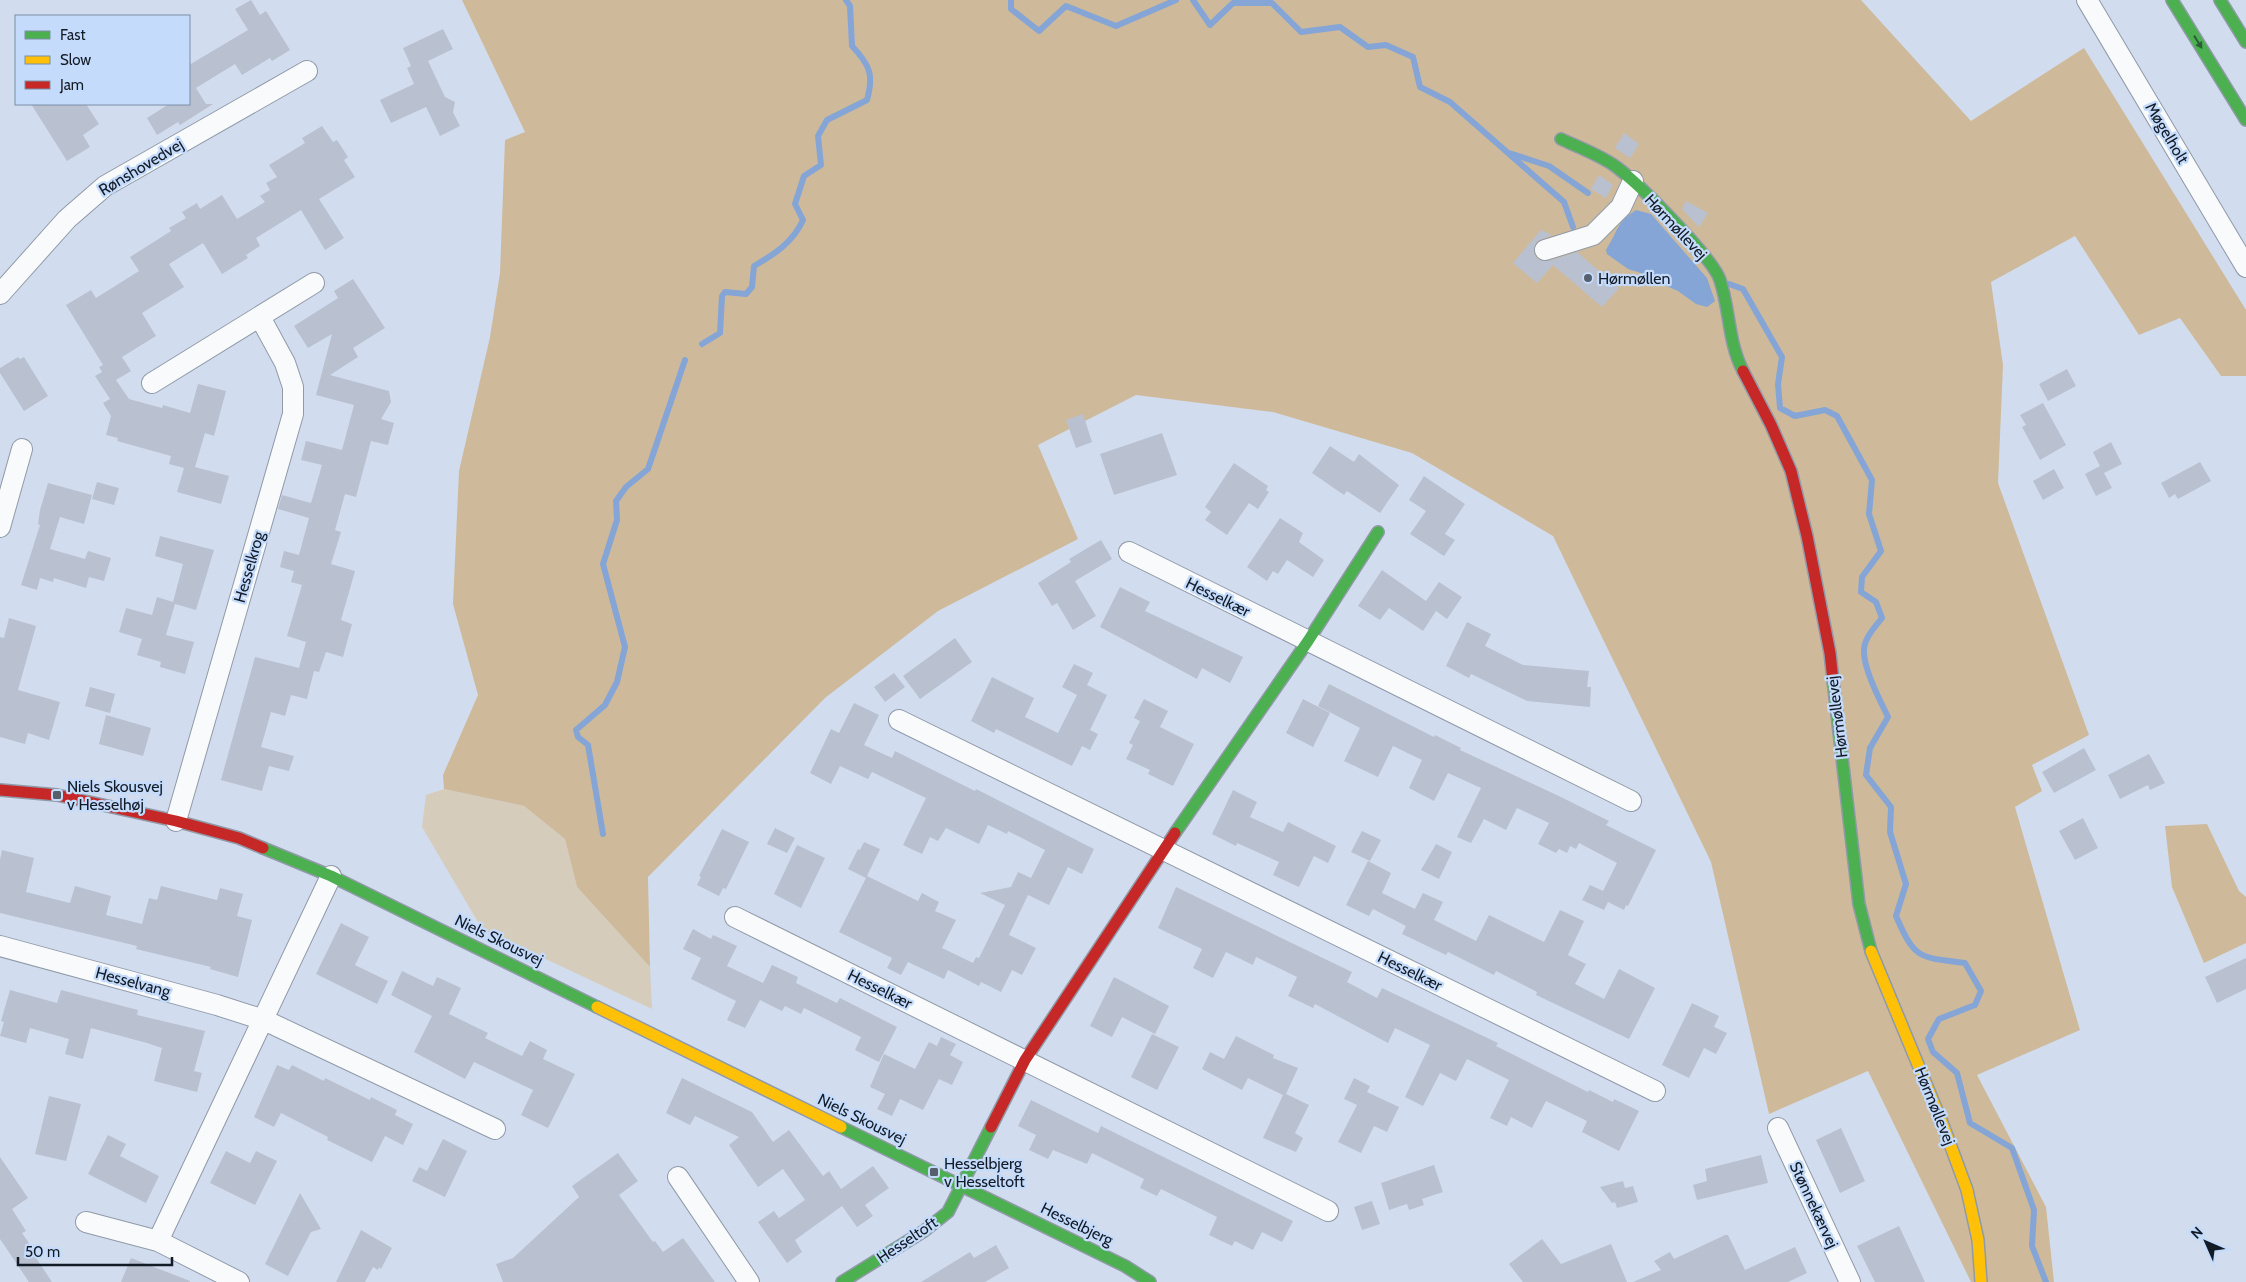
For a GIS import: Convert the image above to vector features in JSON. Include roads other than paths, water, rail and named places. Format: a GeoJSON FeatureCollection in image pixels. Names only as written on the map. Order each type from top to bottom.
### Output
{"type":"FeatureCollection","features":[{"type":"Feature","properties":{"kind":"main road"},"geometry":{"type":"LineString","coordinates":[[2172,0],[2246,120]]}},
{"type":"Feature","properties":{"kind":"main road"},"geometry":{"type":"LineString","coordinates":[[2220,0],[2246,42]]}},
{"type":"Feature","properties":{"kind":"main road","name":"Hørmøllevej"},"geometry":{"type":"LineString","coordinates":[[1561,140],[1613,164],[1706,255],[1720,279],[1736,357],[1790,470],[1807,536],[1830,653],[1861,912],[1872,956],[1944,1126],[1967,1190],[1978,1240],[1981,1282]]}},
{"type":"Feature","properties":{"kind":"main road"},"geometry":{"type":"LineString","coordinates":[[961,1186],[1024,1060],[1164,850],[1308,641],[1378,532]]}},
{"type":"Feature","properties":{"kind":"main road","name":"Niels Skousvej"},"geometry":{"type":"LineString","coordinates":[[0,790],[57,794],[176,821],[239,838],[331,876],[961,1186]]}},
{"type":"Feature","properties":{"kind":"main road","name":"Hesseltoft"},"geometry":{"type":"LineString","coordinates":[[842,1282],[924,1231],[948,1212],[961,1186]]}},
{"type":"Feature","properties":{"kind":"main road","name":"Hesselbjerg"},"geometry":{"type":"LineString","coordinates":[[961,1186],[1124,1266],[1150,1282]]}},
{"type":"Feature","properties":{"kind":"street","name":"Møgelholt"},"geometry":{"type":"LineString","coordinates":[[2087,0],[2246,267]]}},
{"type":"Feature","properties":{"kind":"street","name":"Rønshovedvej"},"geometry":{"type":"LineString","coordinates":[[0,294],[67,219],[105,186],[307,70]]}},
{"type":"Feature","properties":{"kind":"street","name":"Hørmøllevej"},"geometry":{"type":"LineString","coordinates":[[1544,250],[1593,235],[1621,207],[1633,182]]}},
{"type":"Feature","properties":{"kind":"street"},"geometry":{"type":"LineString","coordinates":[[152,383],[314,284]]}},
{"type":"Feature","properties":{"kind":"street","name":"Hesselkrog"},"geometry":{"type":"LineString","coordinates":[[176,821],[293,414],[293,387],[285,363],[260,317]]}},
{"type":"Feature","properties":{"kind":"street"},"geometry":{"type":"LineString","coordinates":[[0,527],[22,449]]}},
{"type":"Feature","properties":{"kind":"street","name":"Hesselkær"},"geometry":{"type":"LineString","coordinates":[[1129,552],[1631,801]]}},
{"type":"Feature","properties":{"kind":"street","name":"Hesselkær"},"geometry":{"type":"LineString","coordinates":[[899,720],[1655,1091]]}},
{"type":"Feature","properties":{"kind":"street"},"geometry":{"type":"LineString","coordinates":[[158,1241],[331,876]]}},
{"type":"Feature","properties":{"kind":"street","name":"Hesselkær"},"geometry":{"type":"LineString","coordinates":[[735,917],[1328,1211]]}},
{"type":"Feature","properties":{"kind":"street","name":"Hesselvang"},"geometry":{"type":"LineString","coordinates":[[0,946],[217,1005],[264,1020],[494,1129]]}},
{"type":"Feature","properties":{"kind":"street","name":"Stønnekærvej"},"geometry":{"type":"LineString","coordinates":[[1778,1128],[1850,1282]]}},
{"type":"Feature","properties":{"kind":"street"},"geometry":{"type":"LineString","coordinates":[[678,1177],[750,1282]]}},
{"type":"Feature","properties":{"kind":"street"},"geometry":{"type":"LineString","coordinates":[[86,1222],[158,1241],[239,1282]]}},
{"type":"Feature","properties":{"kind":"water"},"geometry":{"type":"Polygon","coordinates":[[[1636,210],[1651,214],[1707,278],[1715,301],[1707,307],[1696,304],[1678,291],[1662,284],[1651,282],[1644,274],[1628,269],[1607,254],[1606,250],[1621,223],[1636,210]]]}},
{"type":"Feature","properties":{"kind":"waterway"},"geometry":{"type":"LineString","coordinates":[[702,344],[720,333],[722,296],[725,292],[746,294],[752,287],[754,266],[783,247],[799,228],[803,220],[795,204],[804,176],[821,165],[818,136],[827,120],[867,100],[870,84],[869,71],[863,59],[852,46],[850,6],[846,0]]}},
{"type":"Feature","properties":{"kind":"waterway"},"geometry":{"type":"LineString","coordinates":[[1011,0],[1011,9],[1039,31],[1066,6],[1116,26],[1176,0]]}},
{"type":"Feature","properties":{"kind":"waterway"},"geometry":{"type":"LineString","coordinates":[[1193,0],[1210,25],[1233,3],[1272,3],[1301,32],[1340,27],[1368,47],[1386,45],[1413,57],[1420,87],[1450,102],[1564,202],[1573,227]]}},
{"type":"Feature","properties":{"kind":"waterway"},"geometry":{"type":"LineString","coordinates":[[1509,153],[1549,166],[1588,193]]}},
{"type":"Feature","properties":{"kind":"waterway"},"geometry":{"type":"LineString","coordinates":[[1729,284],[1743,289],[1782,357],[1778,384],[1780,408],[1795,416],[1825,410],[1837,416],[1872,480],[1869,514],[1881,551],[1862,577],[1861,592],[1876,602],[1882,618],[1867,638],[1864,652],[1869,676],[1888,717],[1870,748],[1866,775],[1891,807],[1890,832],[1906,884],[1896,916],[1914,949],[1928,957],[1965,963],[1981,991],[1975,1005],[1939,1019],[1928,1039],[1933,1052],[1957,1073],[1970,1123],[2012,1148],[2034,1210],[2032,1246],[2046,1282]]}},
{"type":"Feature","properties":{"kind":"waterway"},"geometry":{"type":"LineString","coordinates":[[603,834],[588,745],[578,737],[576,730],[605,705],[617,682],[625,647],[603,564],[617,520],[616,501],[626,487],[648,469],[685,360]]}},
{"type":"Feature","properties":{"kind":"place","name":"Hørmøllen"},"geometry":{"type":"Point","coordinates":[1588,278]}},
{"type":"Feature","properties":{"kind":"place","name":"Niels Skousvej v Hesselhøj"},"geometry":{"type":"Point","coordinates":[57,795]}},
{"type":"Feature","properties":{"kind":"place","name":"Hesselbjerg v Hesseltoft"},"geometry":{"type":"Point","coordinates":[934,1172]}}]}
